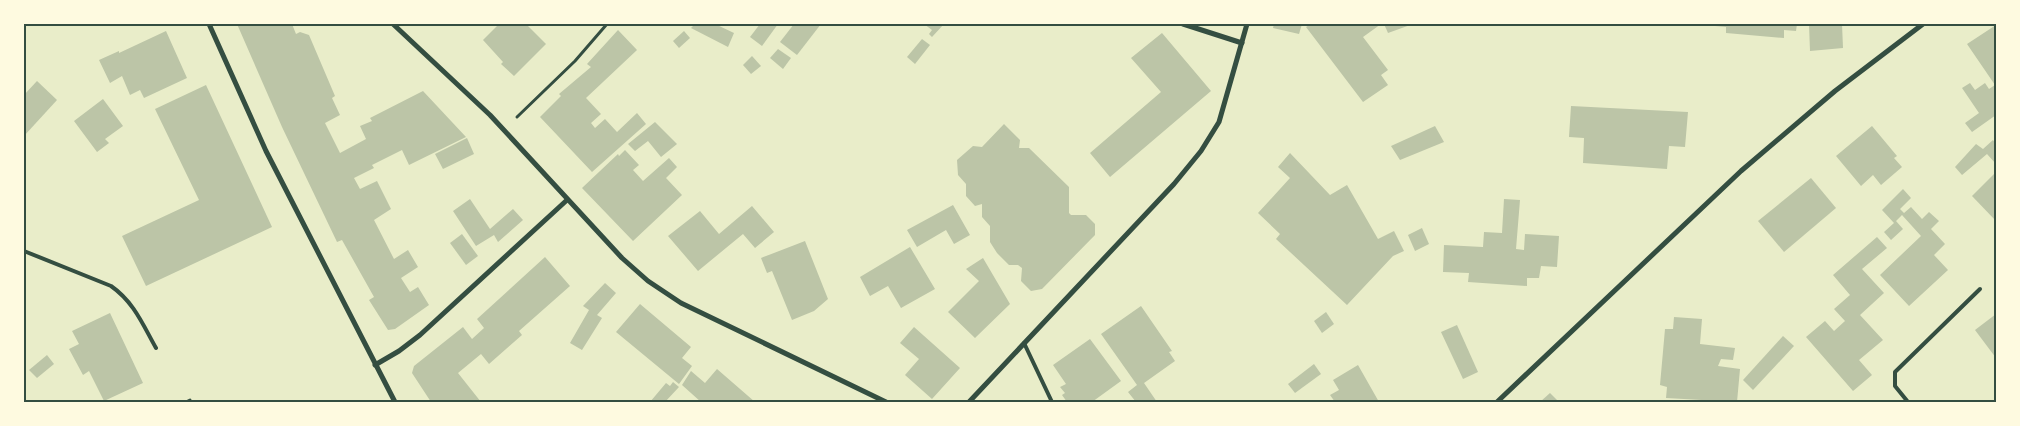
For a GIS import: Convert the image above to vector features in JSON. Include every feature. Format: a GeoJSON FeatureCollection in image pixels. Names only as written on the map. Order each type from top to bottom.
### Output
{"type":"FeatureCollection","features":[{"type":"Feature","properties":{"kind":"street"},"geometry":{"type":"LineString","coordinates":[[209,24],[266,151],[395,402]]}},
{"type":"Feature","properties":{"kind":"street"},"geometry":{"type":"LineString","coordinates":[[392,24],[504,130],[628,264],[664,292],[886,402]]}},
{"type":"Feature","properties":{"kind":"street"},"geometry":{"type":"LineString","coordinates":[[1183,24],[1242,43]]}},
{"type":"Feature","properties":{"kind":"street"},"geometry":{"type":"LineString","coordinates":[[969,402],[1174,184],[1201,151],[1219,122],[1247,24]]}},
{"type":"Feature","properties":{"kind":"street"},"geometry":{"type":"LineString","coordinates":[[1496,402],[1741,171],[1835,91],[1923,24]]}},
{"type":"Feature","properties":{"kind":"street"},"geometry":{"type":"LineString","coordinates":[[375,365],[399,351],[420,334],[568,200]]}},
{"type":"Feature","properties":{"kind":"lane"},"geometry":{"type":"LineString","coordinates":[[24,251],[111,286],[131,302],[156,348]]}},
{"type":"Feature","properties":{"kind":"lane"},"geometry":{"type":"LineString","coordinates":[[1908,402],[1894,386],[1895,372],[1980,289]]}},
{"type":"Feature","properties":{"kind":"lane"},"geometry":{"type":"LineString","coordinates":[[1024,343],[1052,402]]}},
{"type":"Feature","properties":{"kind":"path"},"geometry":{"type":"LineString","coordinates":[[504,130],[575,61],[607,24]]}},
{"type":"Feature","properties":{"kind":"path"},"geometry":{"type":"LineString","coordinates":[[186,402],[190,400]]}},
{"type":"Feature","properties":{"kind":"building"},"geometry":{"type":"Polygon","coordinates":[[[237,24],[292,24],[296,34],[300,32],[309,35],[335,96],[332,98],[340,115],[325,123],[340,153],[366,139],[360,126],[372,121],[370,118],[423,91],[466,137],[409,165],[402,150],[372,165],[374,168],[354,178],[360,189],[377,181],[391,209],[374,220],[394,259],[408,250],[418,267],[401,278],[410,292],[418,287],[429,305],[395,329],[388,330],[369,300],[374,297],[342,240],[337,242],[282,127],[237,24]]]}},
{"type":"Feature","properties":{"kind":"building"},"geometry":{"type":"Polygon","coordinates":[[[499,24],[526,24],[546,44],[514,76],[501,64],[503,62],[483,40],[499,24]]]}},
{"type":"Feature","properties":{"kind":"building"},"geometry":{"type":"Polygon","coordinates":[[[695,24],[715,24],[734,33],[728,47],[691,28],[695,24]]]}},
{"type":"Feature","properties":{"kind":"building"},"geometry":{"type":"Polygon","coordinates":[[[760,24],[778,24],[762,46],[750,37],[760,24]]]}},
{"type":"Feature","properties":{"kind":"building"},"geometry":{"type":"Polygon","coordinates":[[[794,24],[821,24],[797,55],[780,42],[794,24]]]}},
{"type":"Feature","properties":{"kind":"building"},"geometry":{"type":"Polygon","coordinates":[[[924,24],[944,24],[932,37],[929,34],[932,30],[924,24]]]}},
{"type":"Feature","properties":{"kind":"building"},"geometry":{"type":"Polygon","coordinates":[[[1274,24],[1302,24],[1299,34],[1273,28],[1274,24]]]}},
{"type":"Feature","properties":{"kind":"building"},"geometry":{"type":"Polygon","coordinates":[[[1311,24],[1381,24],[1363,37],[1388,70],[1381,75],[1388,85],[1363,102],[1306,27],[1311,24]]]}},
{"type":"Feature","properties":{"kind":"building"},"geometry":{"type":"Polygon","coordinates":[[[1384,24],[1413,24],[1388,33],[1384,24]]]}},
{"type":"Feature","properties":{"kind":"building"},"geometry":{"type":"Polygon","coordinates":[[[1715,24],[1797,24],[1796,31],[1784,30],[1784,38],[1726,33],[1726,27],[1715,26],[1715,24]]]}},
{"type":"Feature","properties":{"kind":"building"},"geometry":{"type":"Polygon","coordinates":[[[1809,24],[1842,24],[1843,48],[1810,51],[1809,24]]]}},
{"type":"Feature","properties":{"kind":"building"},"geometry":{"type":"Polygon","coordinates":[[[1996,25],[1996,115],[1972,132],[1965,123],[1979,113],[1962,88],[1970,83],[1975,90],[1985,83],[1989,89],[1995,85],[1967,44],[1996,25]]]}},
{"type":"Feature","properties":{"kind":"building"},"geometry":{"type":"Polygon","coordinates":[[[618,30],[637,50],[586,98],[601,114],[591,123],[595,128],[605,119],[617,132],[637,113],[646,124],[592,172],[540,117],[561,96],[559,94],[591,67],[587,64],[618,30]]]}},
{"type":"Feature","properties":{"kind":"building"},"geometry":{"type":"Polygon","coordinates":[[[166,31],[187,78],[144,98],[140,90],[130,95],[122,76],[110,83],[99,60],[119,51],[119,53],[166,31]]]}},
{"type":"Feature","properties":{"kind":"building"},"geometry":{"type":"Polygon","coordinates":[[[684,31],[690,38],[679,48],[673,41],[684,31]]]}},
{"type":"Feature","properties":{"kind":"building"},"geometry":{"type":"Polygon","coordinates":[[[1162,33],[1211,91],[1110,177],[1090,153],[1161,92],[1131,58],[1162,33]]]}},
{"type":"Feature","properties":{"kind":"building"},"geometry":{"type":"Polygon","coordinates":[[[922,39],[930,45],[915,64],[907,57],[922,39]]]}},
{"type":"Feature","properties":{"kind":"building"},"geometry":{"type":"Polygon","coordinates":[[[778,49],[791,58],[783,69],[770,58],[778,49]]]}},
{"type":"Feature","properties":{"kind":"building"},"geometry":{"type":"Polygon","coordinates":[[[752,56],[761,66],[751,74],[743,65],[752,56]]]}},
{"type":"Feature","properties":{"kind":"building"},"geometry":{"type":"Polygon","coordinates":[[[37,81],[57,100],[24,136],[24,95],[37,81]]]}},
{"type":"Feature","properties":{"kind":"building"},"geometry":{"type":"Polygon","coordinates":[[[206,85],[272,227],[146,286],[122,236],[199,200],[155,109],[206,85]]]}},
{"type":"Feature","properties":{"kind":"building"},"geometry":{"type":"Polygon","coordinates":[[[103,99],[123,126],[105,139],[109,143],[97,152],[74,121],[103,99]]]}},
{"type":"Feature","properties":{"kind":"building"},"geometry":{"type":"Polygon","coordinates":[[[1571,106],[1688,112],[1685,147],[1669,146],[1667,169],[1583,163],[1584,138],[1569,137],[1571,106]]]}},
{"type":"Feature","properties":{"kind":"building"},"geometry":{"type":"Polygon","coordinates":[[[655,122],[677,144],[661,157],[648,141],[635,151],[628,144],[655,122]]]}},
{"type":"Feature","properties":{"kind":"building"},"geometry":{"type":"Polygon","coordinates":[[[1004,124],[1020,140],[1019,148],[1029,148],[1069,187],[1069,213],[1071,215],[1086,215],[1095,224],[1095,235],[1042,289],[1031,291],[1021,281],[1022,268],[1018,265],[1009,265],[997,253],[990,242],[990,226],[982,217],[982,204],[975,206],[966,196],[966,184],[958,175],[957,160],[973,146],[982,147],[1004,124]]]}},
{"type":"Feature","properties":{"kind":"building"},"geometry":{"type":"Polygon","coordinates":[[[1435,126],[1444,142],[1400,160],[1391,146],[1435,126]]]}},
{"type":"Feature","properties":{"kind":"building"},"geometry":{"type":"Polygon","coordinates":[[[1872,126],[1897,156],[1894,158],[1902,167],[1881,185],[1873,175],[1861,186],[1836,156],[1872,126]]]}},
{"type":"Feature","properties":{"kind":"building"},"geometry":{"type":"Polygon","coordinates":[[[467,138],[474,154],[443,169],[435,154],[467,138]]]}},
{"type":"Feature","properties":{"kind":"building"},"geometry":{"type":"Polygon","coordinates":[[[1993,140],[1996,144],[1996,164],[1987,154],[1962,175],[1955,167],[1976,144],[1983,149],[1993,140]]]}},
{"type":"Feature","properties":{"kind":"building"},"geometry":{"type":"Polygon","coordinates":[[[625,150],[639,165],[633,170],[643,181],[669,158],[677,167],[666,178],[682,195],[633,241],[582,188],[618,154],[619,156],[625,150]]]}},
{"type":"Feature","properties":{"kind":"building"},"geometry":{"type":"Polygon","coordinates":[[[1290,153],[1330,195],[1347,185],[1378,239],[1394,231],[1404,251],[1393,256],[1347,305],[1276,239],[1280,234],[1258,213],[1290,178],[1278,167],[1290,153]]]}},
{"type":"Feature","properties":{"kind":"building"},"geometry":{"type":"Polygon","coordinates":[[[1995,173],[1996,175],[1996,221],[1972,196],[1995,173]]]}},
{"type":"Feature","properties":{"kind":"building"},"geometry":{"type":"Polygon","coordinates":[[[1811,178],[1836,208],[1784,252],[1758,221],[1811,178]]]}},
{"type":"Feature","properties":{"kind":"building"},"geometry":{"type":"Polygon","coordinates":[[[1903,189],[1911,198],[1900,209],[1904,213],[1911,207],[1922,219],[1929,212],[1939,221],[1931,229],[1945,244],[1934,255],[1948,270],[1909,306],[1880,275],[1921,236],[1902,215],[1896,221],[1903,229],[1891,240],[1884,232],[1894,223],[1882,210],[1903,189]]]}},
{"type":"Feature","properties":{"kind":"building"},"geometry":{"type":"Polygon","coordinates":[[[470,199],[490,229],[513,209],[523,220],[498,242],[494,235],[476,246],[453,211],[470,199]]]}},
{"type":"Feature","properties":{"kind":"building"},"geometry":{"type":"Polygon","coordinates":[[[1504,199],[1520,200],[1516,249],[1524,250],[1525,234],[1559,236],[1557,267],[1541,266],[1539,278],[1527,278],[1527,286],[1468,282],[1469,273],[1443,272],[1444,245],[1483,247],[1484,232],[1502,233],[1504,199]]]}},
{"type":"Feature","properties":{"kind":"building"},"geometry":{"type":"Polygon","coordinates":[[[953,205],[970,235],[954,244],[946,230],[917,247],[907,230],[953,205]]]}},
{"type":"Feature","properties":{"kind":"building"},"geometry":{"type":"Polygon","coordinates":[[[752,206],[774,232],[755,248],[743,234],[698,271],[668,236],[700,211],[719,234],[752,206]]]}},
{"type":"Feature","properties":{"kind":"building"},"geometry":{"type":"Polygon","coordinates":[[[1422,228],[1429,244],[1415,251],[1408,235],[1422,228]]]}},
{"type":"Feature","properties":{"kind":"building"},"geometry":{"type":"Polygon","coordinates":[[[462,234],[478,256],[466,265],[450,243],[462,234]]]}},
{"type":"Feature","properties":{"kind":"building"},"geometry":{"type":"Polygon","coordinates":[[[1877,237],[1887,248],[1862,269],[1884,293],[1860,315],[1883,340],[1859,360],[1872,375],[1853,391],[1806,337],[1825,321],[1834,331],[1845,321],[1834,309],[1850,295],[1833,275],[1877,237]]]}},
{"type":"Feature","properties":{"kind":"building"},"geometry":{"type":"Polygon","coordinates":[[[805,241],[828,299],[814,311],[792,320],[772,271],[767,273],[761,258],[805,241]]]}},
{"type":"Feature","properties":{"kind":"building"},"geometry":{"type":"Polygon","coordinates":[[[910,247],[935,289],[901,308],[888,286],[870,296],[860,277],[910,247]]]}},
{"type":"Feature","properties":{"kind":"building"},"geometry":{"type":"Polygon","coordinates":[[[545,257],[570,286],[519,331],[522,335],[489,364],[481,354],[458,373],[481,402],[431,402],[412,373],[414,366],[463,327],[472,339],[484,328],[477,319],[545,257]]]}},
{"type":"Feature","properties":{"kind":"building"},"geometry":{"type":"Polygon","coordinates":[[[983,258],[1010,304],[975,338],[948,312],[979,281],[966,269],[983,258]]]}},
{"type":"Feature","properties":{"kind":"building"},"geometry":{"type":"Polygon","coordinates":[[[605,283],[616,293],[597,315],[602,318],[582,350],[570,343],[589,310],[583,306],[605,283]]]}},
{"type":"Feature","properties":{"kind":"building"},"geometry":{"type":"Polygon","coordinates":[[[640,304],[691,347],[682,358],[692,366],[679,384],[616,332],[640,304]]]}},
{"type":"Feature","properties":{"kind":"building"},"geometry":{"type":"Polygon","coordinates":[[[1141,306],[1172,351],[1169,352],[1175,361],[1144,383],[1157,402],[1136,402],[1128,392],[1137,385],[1101,334],[1141,306]]]}},
{"type":"Feature","properties":{"kind":"building"},"geometry":{"type":"Polygon","coordinates":[[[1326,312],[1334,324],[1322,333],[1314,321],[1326,312]]]}},
{"type":"Feature","properties":{"kind":"building"},"geometry":{"type":"Polygon","coordinates":[[[110,313],[143,383],[104,401],[89,371],[83,375],[69,349],[79,344],[72,331],[110,313]]]}},
{"type":"Feature","properties":{"kind":"building"},"geometry":{"type":"Polygon","coordinates":[[[1996,314],[1996,358],[1975,330],[1996,314]]]}},
{"type":"Feature","properties":{"kind":"building"},"geometry":{"type":"Polygon","coordinates":[[[1674,317],[1702,319],[1700,344],[1735,348],[1733,360],[1721,359],[1718,366],[1740,369],[1737,402],[1666,398],[1667,387],[1660,385],[1665,329],[1673,329],[1674,317]]]}},
{"type":"Feature","properties":{"kind":"building"},"geometry":{"type":"Polygon","coordinates":[[[1457,325],[1478,372],[1463,379],[1441,332],[1457,325]]]}},
{"type":"Feature","properties":{"kind":"building"},"geometry":{"type":"Polygon","coordinates":[[[914,327],[960,368],[932,399],[905,375],[919,359],[900,343],[914,327]]]}},
{"type":"Feature","properties":{"kind":"building"},"geometry":{"type":"Polygon","coordinates":[[[1783,336],[1794,346],[1753,390],[1743,380],[1783,336]]]}},
{"type":"Feature","properties":{"kind":"building"},"geometry":{"type":"Polygon","coordinates":[[[1090,339],[1121,381],[1092,402],[1067,402],[1062,395],[1065,393],[1060,387],[1066,384],[1053,365],[1090,339]]]}},
{"type":"Feature","properties":{"kind":"building"},"geometry":{"type":"Polygon","coordinates":[[[47,355],[54,364],[37,378],[29,370],[47,355]]]}},
{"type":"Feature","properties":{"kind":"building"},"geometry":{"type":"Polygon","coordinates":[[[1314,364],[1321,374],[1295,393],[1288,384],[1314,364]]]}},
{"type":"Feature","properties":{"kind":"building"},"geometry":{"type":"Polygon","coordinates":[[[1358,365],[1379,402],[1335,402],[1330,395],[1339,390],[1333,380],[1358,365]]]}},
{"type":"Feature","properties":{"kind":"building"},"geometry":{"type":"Polygon","coordinates":[[[717,369],[755,402],[701,402],[682,385],[691,371],[705,383],[717,369]]]}},
{"type":"Feature","properties":{"kind":"building"},"geometry":{"type":"Polygon","coordinates":[[[673,382],[679,387],[665,402],[650,402],[666,383],[670,386],[673,382]]]}},
{"type":"Feature","properties":{"kind":"building"},"geometry":{"type":"Polygon","coordinates":[[[1550,393],[1559,402],[1540,402],[1550,393]]]}}]}
